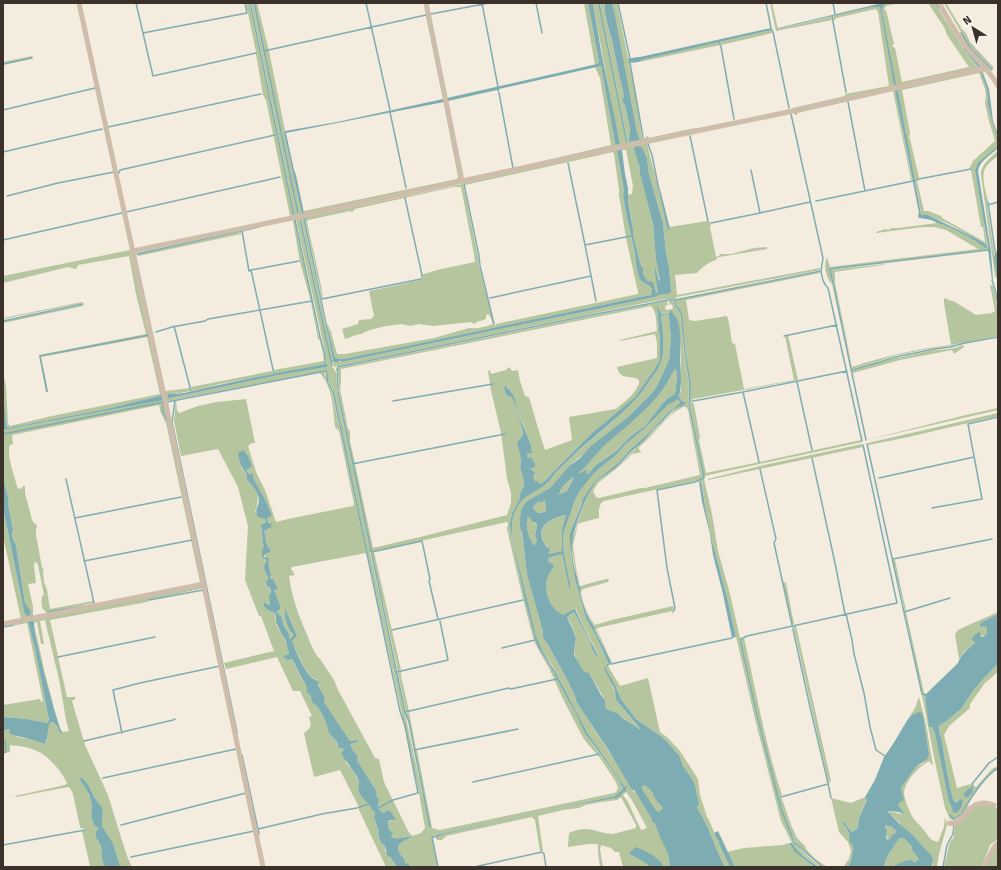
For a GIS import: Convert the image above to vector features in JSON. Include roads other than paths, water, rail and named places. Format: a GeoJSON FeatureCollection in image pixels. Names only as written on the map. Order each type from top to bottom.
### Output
{"type":"FeatureCollection","features":[{"type":"Feature","properties":{"kind":"street"},"geometry":{"type":"LineString","coordinates":[[79,3],[165,400],[263,867]]}},
{"type":"Feature","properties":{"kind":"street"},"geometry":{"type":"LineString","coordinates":[[426,3],[462,181]]}},
{"type":"Feature","properties":{"kind":"street"},"geometry":{"type":"LineString","coordinates":[[939,3],[962,41],[974,57],[986,69],[998,86]]}},
{"type":"Feature","properties":{"kind":"street"},"geometry":{"type":"LineString","coordinates":[[133,251],[793,111],[970,71],[986,69]]}},
{"type":"Feature","properties":{"kind":"street"},"geometry":{"type":"LineString","coordinates":[[3,624],[204,584]]}},
{"type":"Feature","properties":{"kind":"street"},"geometry":{"type":"LineString","coordinates":[[949,823],[954,824],[978,803],[987,802],[994,805]]}},
{"type":"Feature","properties":{"kind":"street"},"geometry":{"type":"LineString","coordinates":[[985,867],[991,852],[998,843]]}},
{"type":"Feature","properties":{"kind":"water"},"geometry":{"type":"Polygon","coordinates":[[[588,3],[593,3],[620,144],[617,145],[615,143],[601,66],[499,89],[499,93],[497,90],[448,101],[447,98],[597,64],[599,62],[588,3]]]}},
{"type":"Feature","properties":{"kind":"water"},"geometry":{"type":"Polygon","coordinates":[[[605,3],[612,3],[637,132],[640,140],[629,142],[630,129],[625,105],[622,101],[624,96],[605,13],[605,3]]]}},
{"type":"Feature","properties":{"kind":"water"},"geometry":{"type":"Polygon","coordinates":[[[882,3],[892,3],[885,4],[882,11],[896,84],[894,85],[880,7],[872,7],[777,29],[778,28],[882,3]]]}},
{"type":"Feature","properties":{"kind":"water"},"geometry":{"type":"Polygon","coordinates":[[[771,28],[772,30],[641,60],[639,62],[629,63],[628,59],[640,57],[771,28]]]}},
{"type":"Feature","properties":{"kind":"water"},"geometry":{"type":"Polygon","coordinates":[[[983,71],[989,89],[993,121],[998,138],[988,105],[987,90],[981,72],[983,71]]]}},
{"type":"Feature","properties":{"kind":"water"},"geometry":{"type":"Polygon","coordinates":[[[895,91],[898,91],[921,214],[928,215],[973,237],[987,245],[987,248],[948,227],[931,220],[919,218],[895,91]]]}},
{"type":"Feature","properties":{"kind":"water"},"geometry":{"type":"Polygon","coordinates":[[[443,99],[444,102],[286,133],[304,213],[302,214],[284,133],[285,131],[337,122],[443,99]]]}},
{"type":"Feature","properties":{"kind":"water"},"geometry":{"type":"Polygon","coordinates":[[[639,146],[642,147],[647,158],[649,174],[663,223],[671,292],[655,297],[342,362],[332,361],[333,359],[303,218],[305,218],[335,358],[343,359],[651,295],[652,288],[640,279],[638,273],[624,202],[624,190],[617,151],[622,150],[633,235],[641,266],[643,268],[643,274],[647,281],[653,282],[656,293],[658,293],[655,267],[659,281],[660,280],[656,260],[653,224],[634,148],[639,146]]]}},
{"type":"Feature","properties":{"kind":"water"},"geometry":{"type":"Polygon","coordinates":[[[998,146],[998,148],[983,161],[978,171],[991,252],[992,280],[988,246],[975,170],[978,163],[998,146]]]}},
{"type":"Feature","properties":{"kind":"water"},"geometry":{"type":"Polygon","coordinates":[[[660,189],[670,227],[668,231],[659,191],[660,189]]]}},
{"type":"Feature","properties":{"kind":"water"},"geometry":{"type":"Polygon","coordinates":[[[995,251],[998,252],[998,278],[994,259],[995,251]]]}},
{"type":"Feature","properties":{"kind":"water"},"geometry":{"type":"Polygon","coordinates":[[[657,307],[661,314],[669,313],[670,310],[678,322],[681,378],[679,397],[685,403],[676,408],[617,466],[596,483],[583,507],[572,540],[572,556],[579,587],[582,587],[580,590],[581,597],[592,624],[610,660],[611,663],[607,667],[606,665],[609,664],[586,618],[583,608],[575,579],[570,544],[570,533],[582,500],[591,487],[678,405],[680,402],[678,399],[668,405],[614,457],[593,474],[579,492],[573,505],[563,538],[564,554],[571,588],[569,588],[562,554],[548,558],[549,563],[552,563],[554,567],[547,579],[546,586],[549,600],[557,611],[563,615],[575,609],[598,656],[596,656],[592,649],[590,641],[574,612],[567,617],[576,639],[574,655],[584,672],[589,673],[605,700],[606,709],[617,713],[641,730],[616,700],[612,683],[604,668],[605,667],[621,699],[636,719],[662,737],[680,757],[683,766],[695,785],[699,804],[697,808],[705,822],[725,867],[670,867],[667,851],[654,822],[652,822],[652,819],[636,793],[632,790],[609,751],[576,701],[568,681],[544,638],[527,575],[520,525],[522,508],[527,501],[550,488],[569,466],[579,459],[591,446],[627,418],[653,392],[669,360],[671,338],[669,314],[662,315],[661,317],[664,343],[659,368],[641,393],[622,413],[559,469],[547,483],[527,496],[521,502],[514,514],[512,523],[513,541],[536,636],[543,652],[556,673],[587,732],[625,787],[628,787],[626,792],[624,791],[619,797],[615,798],[561,808],[444,834],[436,838],[436,835],[444,833],[615,796],[623,789],[617,777],[585,733],[574,710],[536,642],[525,601],[510,528],[512,513],[520,498],[520,493],[524,486],[520,467],[520,454],[517,444],[523,433],[516,405],[511,397],[506,395],[504,388],[506,386],[515,399],[532,453],[527,454],[527,457],[531,457],[535,464],[535,467],[530,469],[536,473],[533,476],[534,479],[540,484],[546,480],[592,433],[635,397],[660,360],[657,307]],[[676,369],[661,392],[653,402],[603,447],[578,473],[586,470],[587,474],[589,473],[596,465],[615,452],[631,436],[645,426],[662,404],[675,394],[677,378],[676,369]],[[574,477],[569,480],[558,495],[567,491],[574,477]],[[545,500],[537,503],[533,507],[538,513],[546,512],[545,500]],[[566,515],[555,518],[546,523],[542,531],[544,544],[550,550],[548,554],[562,551],[562,529],[566,515]],[[528,517],[528,532],[534,546],[537,541],[535,536],[537,526],[536,523],[532,522],[528,517]],[[643,785],[642,789],[656,810],[658,812],[660,811],[663,808],[651,791],[643,785]]]}},
{"type":"Feature","properties":{"kind":"water"},"geometry":{"type":"Polygon","coordinates":[[[326,364],[328,365],[326,367],[168,398],[168,394],[187,392],[245,379],[326,364]]]}},
{"type":"Feature","properties":{"kind":"water"},"geometry":{"type":"Polygon","coordinates":[[[3,395],[6,424],[8,428],[106,409],[160,396],[163,396],[164,400],[3,430],[3,395]]]}},
{"type":"Feature","properties":{"kind":"water"},"geometry":{"type":"Polygon","coordinates":[[[244,450],[252,466],[246,470],[249,474],[253,474],[253,478],[265,499],[272,516],[267,518],[268,523],[272,524],[271,527],[264,531],[266,543],[271,550],[265,554],[264,557],[268,558],[269,560],[270,577],[273,579],[277,587],[277,590],[274,590],[280,605],[280,609],[277,611],[278,614],[281,616],[290,639],[293,636],[293,633],[286,622],[285,608],[297,636],[292,641],[297,654],[308,674],[319,682],[318,685],[325,698],[324,702],[350,741],[356,740],[358,742],[350,744],[358,756],[357,760],[377,792],[376,795],[379,800],[378,808],[383,813],[389,810],[396,820],[388,821],[389,828],[391,832],[393,832],[391,837],[399,838],[412,836],[400,843],[398,848],[405,863],[408,863],[410,867],[397,867],[387,855],[385,846],[381,843],[378,835],[379,832],[374,817],[375,812],[359,792],[358,779],[341,753],[344,750],[339,748],[337,742],[329,733],[323,715],[317,706],[312,702],[311,696],[307,692],[306,685],[292,659],[288,660],[283,657],[289,654],[286,641],[276,622],[275,613],[268,610],[264,606],[264,602],[270,605],[269,596],[271,592],[266,582],[268,578],[264,568],[266,560],[263,558],[262,554],[264,546],[261,525],[266,522],[265,519],[258,517],[256,510],[259,501],[258,495],[247,480],[246,474],[240,462],[238,453],[244,450]]]}},
{"type":"Feature","properties":{"kind":"water"},"geometry":{"type":"Polygon","coordinates":[[[3,477],[9,501],[8,503],[13,530],[12,536],[16,545],[25,603],[31,612],[29,616],[26,615],[24,611],[3,508],[3,477]]]}},
{"type":"Feature","properties":{"kind":"water"},"geometry":{"type":"Polygon","coordinates":[[[701,481],[713,545],[736,637],[732,638],[702,502],[699,482],[701,481]]]}},
{"type":"Feature","properties":{"kind":"water"},"geometry":{"type":"Polygon","coordinates":[[[998,614],[998,664],[973,691],[961,709],[939,726],[953,799],[955,802],[961,799],[963,800],[960,809],[956,813],[953,813],[949,802],[935,734],[932,727],[929,727],[925,695],[958,663],[963,654],[975,643],[972,639],[975,634],[980,632],[980,637],[983,637],[987,633],[987,627],[980,627],[980,624],[998,614]]]}},
{"type":"Feature","properties":{"kind":"water"},"geometry":{"type":"Polygon","coordinates":[[[28,622],[34,622],[44,674],[62,733],[60,733],[57,726],[53,722],[50,723],[45,744],[10,734],[9,729],[3,731],[3,717],[27,719],[47,723],[49,720],[28,622]]]}},
{"type":"Feature","properties":{"kind":"water"},"geometry":{"type":"Polygon","coordinates":[[[918,712],[922,713],[929,754],[927,759],[916,767],[901,788],[904,800],[898,805],[904,813],[887,811],[912,834],[932,856],[932,866],[894,867],[895,865],[906,861],[911,860],[915,862],[919,859],[906,840],[901,838],[888,855],[884,867],[847,867],[851,862],[853,846],[849,841],[848,832],[843,824],[844,822],[852,832],[858,828],[862,811],[867,801],[865,797],[875,780],[884,757],[912,715],[918,712]],[[885,825],[887,831],[886,838],[888,840],[893,834],[896,833],[892,827],[885,825]]]}},
{"type":"Feature","properties":{"kind":"water"},"geometry":{"type":"Polygon","coordinates":[[[79,778],[82,778],[89,786],[94,797],[102,807],[102,826],[113,843],[121,867],[105,867],[103,864],[100,843],[96,838],[96,832],[99,828],[95,826],[91,817],[92,806],[89,794],[79,778]]]}},
{"type":"Feature","properties":{"kind":"water"},"geometry":{"type":"Polygon","coordinates":[[[972,787],[973,791],[967,798],[963,795],[969,788],[972,787]]]}},
{"type":"Feature","properties":{"kind":"water"},"geometry":{"type":"Polygon","coordinates":[[[718,831],[735,867],[730,867],[718,842],[720,840],[718,841],[714,833],[718,831]]]}},
{"type":"Feature","properties":{"kind":"water"},"geometry":{"type":"Polygon","coordinates":[[[789,843],[792,843],[800,853],[819,867],[815,867],[795,852],[789,843]]]}},
{"type":"Feature","properties":{"kind":"water"},"geometry":{"type":"Polygon","coordinates":[[[636,847],[655,857],[664,867],[649,867],[647,864],[630,854],[630,852],[636,847]]]}},
{"type":"Feature","properties":{"kind":"waterway"},"geometry":{"type":"LineString","coordinates":[[136,3],[153,76],[256,53]]}},
{"type":"Feature","properties":{"kind":"waterway"},"geometry":{"type":"LineString","coordinates":[[143,33],[247,13],[245,3]]}},
{"type":"Feature","properties":{"kind":"waterway"},"geometry":{"type":"LineString","coordinates":[[250,3],[294,215]]}},
{"type":"Feature","properties":{"kind":"waterway"},"geometry":{"type":"LineString","coordinates":[[254,3],[298,213]]}},
{"type":"Feature","properties":{"kind":"waterway"},"geometry":{"type":"LineString","coordinates":[[366,3],[390,110]]}},
{"type":"Feature","properties":{"kind":"waterway"},"geometry":{"type":"LineString","coordinates":[[482,3],[498,87]]}},
{"type":"Feature","properties":{"kind":"waterway"},"geometry":{"type":"LineString","coordinates":[[431,14],[489,3]]}},
{"type":"Feature","properties":{"kind":"waterway"},"geometry":{"type":"LineString","coordinates":[[536,3],[542,33]]}},
{"type":"Feature","properties":{"kind":"waterway"},"geometry":{"type":"LineString","coordinates":[[599,3],[627,143]]}},
{"type":"Feature","properties":{"kind":"waterway"},"geometry":{"type":"LineString","coordinates":[[618,3],[630,59]]}},
{"type":"Feature","properties":{"kind":"waterway"},"geometry":{"type":"LineString","coordinates":[[766,3],[771,28]]}},
{"type":"Feature","properties":{"kind":"waterway"},"geometry":{"type":"LineString","coordinates":[[833,3],[835,14]]}},
{"type":"Feature","properties":{"kind":"waterway"},"geometry":{"type":"LineString","coordinates":[[936,3],[939,8]]}},
{"type":"Feature","properties":{"kind":"waterway"},"geometry":{"type":"LineString","coordinates":[[264,51],[426,15]]}},
{"type":"Feature","properties":{"kind":"waterway"},"geometry":{"type":"LineString","coordinates":[[832,16],[846,92]]}},
{"type":"Feature","properties":{"kind":"waterway"},"geometry":{"type":"LineString","coordinates":[[772,30],[789,108]]}},
{"type":"Feature","properties":{"kind":"waterway"},"geometry":{"type":"LineString","coordinates":[[961,33],[971,49],[992,70]]}},
{"type":"Feature","properties":{"kind":"waterway"},"geometry":{"type":"LineString","coordinates":[[719,42],[734,119]]}},
{"type":"Feature","properties":{"kind":"waterway"},"geometry":{"type":"LineString","coordinates":[[964,48],[979,67]]}},
{"type":"Feature","properties":{"kind":"waterway"},"geometry":{"type":"LineString","coordinates":[[3,64],[32,58]]}},
{"type":"Feature","properties":{"kind":"waterway"},"geometry":{"type":"LineString","coordinates":[[630,63],[643,137]]}},
{"type":"Feature","properties":{"kind":"waterway"},"geometry":{"type":"LineString","coordinates":[[3,110],[95,88]]}},
{"type":"Feature","properties":{"kind":"waterway"},"geometry":{"type":"LineString","coordinates":[[499,93],[513,168]]}},
{"type":"Feature","properties":{"kind":"waterway"},"geometry":{"type":"LineString","coordinates":[[108,127],[261,94]]}},
{"type":"Feature","properties":{"kind":"waterway"},"geometry":{"type":"LineString","coordinates":[[848,102],[865,191]]}},
{"type":"Feature","properties":{"kind":"waterway"},"geometry":{"type":"LineString","coordinates":[[390,112],[406,188]]}},
{"type":"Feature","properties":{"kind":"waterway"},"geometry":{"type":"LineString","coordinates":[[791,114],[823,258],[821,271]]}},
{"type":"Feature","properties":{"kind":"waterway"},"geometry":{"type":"LineString","coordinates":[[3,152],[102,129]]}},
{"type":"Feature","properties":{"kind":"waterway"},"geometry":{"type":"LineString","coordinates":[[117,173],[119,173],[120,170],[275,135]]}},
{"type":"Feature","properties":{"kind":"waterway"},"geometry":{"type":"LineString","coordinates":[[690,136],[708,221]]}},
{"type":"Feature","properties":{"kind":"waterway"},"geometry":{"type":"LineString","coordinates":[[648,144],[652,155],[659,190]]}},
{"type":"Feature","properties":{"kind":"waterway"},"geometry":{"type":"LineString","coordinates":[[568,163],[585,245],[631,236]]}},
{"type":"Feature","properties":{"kind":"waterway"},"geometry":{"type":"LineString","coordinates":[[914,181],[971,169]]}},
{"type":"Feature","properties":{"kind":"waterway"},"geometry":{"type":"LineString","coordinates":[[751,170],[760,213]]}},
{"type":"Feature","properties":{"kind":"waterway"},"geometry":{"type":"LineString","coordinates":[[7,196],[58,183],[114,172]]}},
{"type":"Feature","properties":{"kind":"waterway"},"geometry":{"type":"LineString","coordinates":[[3,240],[280,177]]}},
{"type":"Feature","properties":{"kind":"waterway"},"geometry":{"type":"LineString","coordinates":[[816,201],[913,181]]}},
{"type":"Feature","properties":{"kind":"waterway"},"geometry":{"type":"LineString","coordinates":[[464,184],[480,266],[494,324]]}},
{"type":"Feature","properties":{"kind":"waterway"},"geometry":{"type":"LineString","coordinates":[[405,198],[422,275]]}},
{"type":"Feature","properties":{"kind":"waterway"},"geometry":{"type":"LineString","coordinates":[[711,223],[810,202]]}},
{"type":"Feature","properties":{"kind":"waterway"},"geometry":{"type":"LineString","coordinates":[[988,202],[995,251]]}},
{"type":"Feature","properties":{"kind":"waterway"},"geometry":{"type":"LineString","coordinates":[[988,205],[998,202]]}},
{"type":"Feature","properties":{"kind":"waterway"},"geometry":{"type":"LineString","coordinates":[[300,219],[332,365]]}},
{"type":"Feature","properties":{"kind":"waterway"},"geometry":{"type":"LineString","coordinates":[[294,220],[324,352],[325,364]]}},
{"type":"Feature","properties":{"kind":"waterway"},"geometry":{"type":"LineString","coordinates":[[137,254],[259,227]]}},
{"type":"Feature","properties":{"kind":"waterway"},"geometry":{"type":"LineString","coordinates":[[242,231],[249,271],[251,270],[274,374]]}},
{"type":"Feature","properties":{"kind":"waterway"},"geometry":{"type":"LineString","coordinates":[[585,245],[596,301]]}},
{"type":"Feature","properties":{"kind":"waterway"},"geometry":{"type":"LineString","coordinates":[[866,440],[830,269],[988,250]]}},
{"type":"Feature","properties":{"kind":"waterway"},"geometry":{"type":"LineString","coordinates":[[251,270],[299,261]]}},
{"type":"Feature","properties":{"kind":"waterway"},"geometry":{"type":"LineString","coordinates":[[675,300],[821,271],[823,280],[828,288],[862,441]]}},
{"type":"Feature","properties":{"kind":"waterway"},"geometry":{"type":"LineString","coordinates":[[490,298],[591,276]]}},
{"type":"Feature","properties":{"kind":"waterway"},"geometry":{"type":"LineString","coordinates":[[322,299],[421,279]]}},
{"type":"Feature","properties":{"kind":"waterway"},"geometry":{"type":"LineString","coordinates":[[992,280],[998,306]]}},
{"type":"Feature","properties":{"kind":"waterway"},"geometry":{"type":"LineString","coordinates":[[337,388],[338,367],[581,317],[668,300],[675,300],[681,313],[690,384],[689,406],[704,478],[695,482],[657,490],[667,568],[675,608],[673,612]]}},
{"type":"Feature","properties":{"kind":"waterway"},"geometry":{"type":"LineString","coordinates":[[156,332],[172,327],[205,321],[208,319],[312,301]]}},
{"type":"Feature","properties":{"kind":"waterway"},"geometry":{"type":"LineString","coordinates":[[3,321],[83,304]]}},
{"type":"Feature","properties":{"kind":"waterway"},"geometry":{"type":"LineString","coordinates":[[784,336],[837,325]]}},
{"type":"Feature","properties":{"kind":"waterway"},"geometry":{"type":"LineString","coordinates":[[174,326],[191,391]]}},
{"type":"Feature","properties":{"kind":"waterway"},"geometry":{"type":"LineString","coordinates":[[47,391],[40,356],[149,335]]}},
{"type":"Feature","properties":{"kind":"waterway"},"geometry":{"type":"LineString","coordinates":[[852,370],[900,356],[998,337]]}},
{"type":"Feature","properties":{"kind":"waterway"},"geometry":{"type":"LineString","coordinates":[[167,402],[326,371],[328,382],[333,392],[418,793],[393,800],[378,808]]}},
{"type":"Feature","properties":{"kind":"waterway"},"geometry":{"type":"LineString","coordinates":[[693,401],[847,371]]}},
{"type":"Feature","properties":{"kind":"waterway"},"geometry":{"type":"LineString","coordinates":[[797,382],[812,450]]}},
{"type":"Feature","properties":{"kind":"waterway"},"geometry":{"type":"LineString","coordinates":[[393,401],[493,384]]}},
{"type":"Feature","properties":{"kind":"waterway"},"geometry":{"type":"LineString","coordinates":[[743,392],[759,462]]}},
{"type":"Feature","properties":{"kind":"waterway"},"geometry":{"type":"LineString","coordinates":[[338,393],[405,712],[409,722],[430,827]]}},
{"type":"Feature","properties":{"kind":"waterway"},"geometry":{"type":"LineString","coordinates":[[175,401],[172,422],[237,732]]}},
{"type":"Feature","properties":{"kind":"waterway"},"geometry":{"type":"LineString","coordinates":[[3,434],[163,402],[163,411],[167,420]]}},
{"type":"Feature","properties":{"kind":"waterway"},"geometry":{"type":"LineString","coordinates":[[932,508],[982,499],[968,424],[998,417]]}},
{"type":"Feature","properties":{"kind":"waterway"},"geometry":{"type":"LineString","coordinates":[[352,464],[505,434]]}},
{"type":"Feature","properties":{"kind":"waterway"},"geometry":{"type":"LineString","coordinates":[[867,444],[922,694],[925,695]]}},
{"type":"Feature","properties":{"kind":"waterway"},"geometry":{"type":"LineString","coordinates":[[819,864],[794,842],[781,809],[756,712],[740,640],[747,636],[897,603],[863,445]]}},
{"type":"Feature","properties":{"kind":"waterway"},"geometry":{"type":"LineString","coordinates":[[879,478],[974,457]]}},
{"type":"Feature","properties":{"kind":"waterway"},"geometry":{"type":"LineString","coordinates":[[812,458],[845,614]]}},
{"type":"Feature","properties":{"kind":"waterway"},"geometry":{"type":"LineString","coordinates":[[760,469],[776,539],[774,543],[792,625]]}},
{"type":"Feature","properties":{"kind":"waterway"},"geometry":{"type":"LineString","coordinates":[[66,479],[94,603]]}},
{"type":"Feature","properties":{"kind":"waterway"},"geometry":{"type":"LineString","coordinates":[[75,518],[181,497]]}},
{"type":"Feature","properties":{"kind":"waterway"},"geometry":{"type":"LineString","coordinates":[[893,559],[992,539]]}},
{"type":"Feature","properties":{"kind":"waterway"},"geometry":{"type":"LineString","coordinates":[[84,561],[192,540]]}},
{"type":"Feature","properties":{"kind":"waterway"},"geometry":{"type":"LineString","coordinates":[[372,552],[422,541],[438,619]]}},
{"type":"Feature","properties":{"kind":"waterway"},"geometry":{"type":"LineString","coordinates":[[149,600],[203,591]]}},
{"type":"Feature","properties":{"kind":"waterway"},"geometry":{"type":"LineString","coordinates":[[904,612],[950,598]]}},
{"type":"Feature","properties":{"kind":"waterway"},"geometry":{"type":"LineString","coordinates":[[392,630],[523,600]]}},
{"type":"Feature","properties":{"kind":"waterway"},"geometry":{"type":"LineString","coordinates":[[47,612],[83,606]]}},
{"type":"Feature","properties":{"kind":"waterway"},"geometry":{"type":"LineString","coordinates":[[846,614],[876,750],[885,756]]}},
{"type":"Feature","properties":{"kind":"waterway"},"geometry":{"type":"LineString","coordinates":[[397,672],[448,660],[440,621]]}},
{"type":"Feature","properties":{"kind":"waterway"},"geometry":{"type":"LineString","coordinates":[[3,627],[14,625]]}},
{"type":"Feature","properties":{"kind":"waterway"},"geometry":{"type":"LineString","coordinates":[[793,629],[831,798]]}},
{"type":"Feature","properties":{"kind":"waterway"},"geometry":{"type":"LineString","coordinates":[[58,657],[155,637]]}},
{"type":"Feature","properties":{"kind":"waterway"},"geometry":{"type":"LineString","coordinates":[[611,664],[732,638]]}},
{"type":"Feature","properties":{"kind":"waterway"},"geometry":{"type":"LineString","coordinates":[[502,648],[535,640]]}},
{"type":"Feature","properties":{"kind":"waterway"},"geometry":{"type":"LineString","coordinates":[[122,733],[113,690],[220,666]]}},
{"type":"Feature","properties":{"kind":"waterway"},"geometry":{"type":"LineString","coordinates":[[405,712],[509,688],[511,689],[557,679]]}},
{"type":"Feature","properties":{"kind":"waterway"},"geometry":{"type":"LineString","coordinates":[[84,741],[175,719]]}},
{"type":"Feature","properties":{"kind":"waterway"},"geometry":{"type":"LineString","coordinates":[[414,750],[518,729]]}},
{"type":"Feature","properties":{"kind":"waterway"},"geometry":{"type":"LineString","coordinates":[[3,753],[6,752],[5,740]]}},
{"type":"Feature","properties":{"kind":"waterway"},"geometry":{"type":"LineString","coordinates":[[103,778],[236,749]]}},
{"type":"Feature","properties":{"kind":"waterway"},"geometry":{"type":"LineString","coordinates":[[473,782],[599,754]]}},
{"type":"Feature","properties":{"kind":"waterway"},"geometry":{"type":"LineString","coordinates":[[242,755],[259,834]]}},
{"type":"Feature","properties":{"kind":"waterway"},"geometry":{"type":"LineString","coordinates":[[972,788],[972,784],[989,763],[998,757]]}},
{"type":"Feature","properties":{"kind":"waterway"},"geometry":{"type":"LineString","coordinates":[[950,815],[954,819],[961,814],[982,783],[998,768]]}},
{"type":"Feature","properties":{"kind":"waterway"},"geometry":{"type":"LineString","coordinates":[[781,797],[828,784]]}},
{"type":"Feature","properties":{"kind":"waterway"},"geometry":{"type":"LineString","coordinates":[[121,825],[246,793]]}},
{"type":"Feature","properties":{"kind":"waterway"},"geometry":{"type":"LineString","coordinates":[[258,829],[322,814],[357,808],[368,804]]}},
{"type":"Feature","properties":{"kind":"waterway"},"geometry":{"type":"LineString","coordinates":[[943,867],[947,845],[953,834],[954,825]]}},
{"type":"Feature","properties":{"kind":"waterway"},"geometry":{"type":"LineString","coordinates":[[3,845],[85,830]]}},
{"type":"Feature","properties":{"kind":"waterway"},"geometry":{"type":"LineString","coordinates":[[131,857],[254,831]]}},
{"type":"Feature","properties":{"kind":"waterway"},"geometry":{"type":"LineString","coordinates":[[435,837],[432,837],[438,867]]}},
{"type":"Feature","properties":{"kind":"waterway"},"geometry":{"type":"LineString","coordinates":[[474,867],[542,852],[544,854],[546,867]]}}]}
